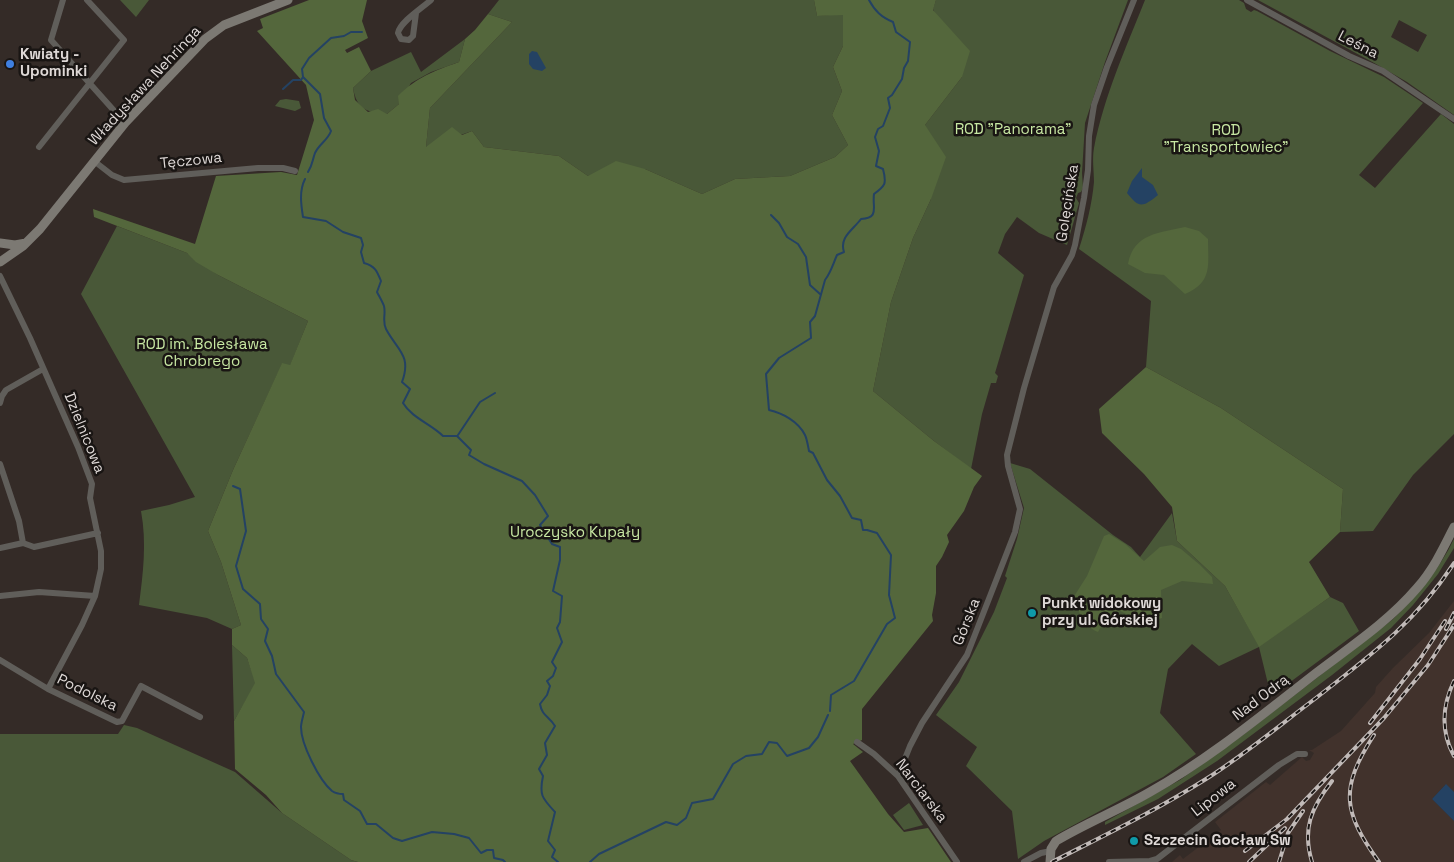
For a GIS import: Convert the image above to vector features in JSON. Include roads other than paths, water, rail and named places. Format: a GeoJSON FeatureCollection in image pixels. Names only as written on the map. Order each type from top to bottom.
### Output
{"type":"FeatureCollection","features":[{"type":"Feature","properties":{"kind":"street"},"geometry":{"type":"LineString","coordinates":[[63,0],[51,40],[125,123]]}},
{"type":"Feature","properties":{"kind":"street"},"geometry":{"type":"LineString","coordinates":[[39,146],[124,40],[87,0]]}},
{"type":"Feature","properties":{"kind":"street","name":"Władysława Nehringa"},"geometry":{"type":"LineString","coordinates":[[0,262],[26,243],[43,225],[125,123],[214,31],[228,23],[288,0]]}},
{"type":"Feature","properties":{"kind":"street"},"geometry":{"type":"LineString","coordinates":[[416,13],[431,0]]}},
{"type":"Feature","properties":{"kind":"street","name":"Golęcińska"},"geometry":{"type":"LineString","coordinates":[[1008,466],[1007,455],[1017,415],[1054,287],[1072,255],[1078,233],[1085,190],[1089,136],[1094,105],[1134,0]]}},
{"type":"Feature","properties":{"kind":"street","name":"Leśna"},"geometry":{"type":"LineString","coordinates":[[1247,0],[1349,56],[1383,70],[1454,119]]}},
{"type":"Feature","properties":{"kind":"street","name":"Tęczowa"},"geometry":{"type":"LineString","coordinates":[[94,161],[112,175],[124,180],[258,168],[283,168],[295,171]]}},
{"type":"Feature","properties":{"kind":"street"},"geometry":{"type":"LineString","coordinates":[[4,243],[26,243]]}},
{"type":"Feature","properties":{"kind":"street"},"geometry":{"type":"LineString","coordinates":[[4,243],[13,248],[13,253]]}},
{"type":"Feature","properties":{"kind":"street","name":"Dzielnicowa"},"geometry":{"type":"LineString","coordinates":[[0,276],[18,311],[78,447],[92,484],[90,498],[102,550],[101,568],[95,596],[48,689]]}},
{"type":"Feature","properties":{"kind":"street"},"geometry":{"type":"LineString","coordinates":[[0,403],[6,390],[43,368]]}},
{"type":"Feature","properties":{"kind":"street"},"geometry":{"type":"LineString","coordinates":[[0,464],[23,543]]}},
{"type":"Feature","properties":{"kind":"street","name":"Górska"},"geometry":{"type":"LineString","coordinates":[[898,776],[922,723],[967,655],[1015,532],[1020,509],[1008,466]]}},
{"type":"Feature","properties":{"kind":"street","name":"Nad Odrą"},"geometry":{"type":"LineString","coordinates":[[1051,851],[1052,845],[1058,840],[1140,798],[1193,766],[1401,606],[1435,564],[1454,527]]}},
{"type":"Feature","properties":{"kind":"street"},"geometry":{"type":"LineString","coordinates":[[0,548],[23,543],[34,547],[98,533]]}},
{"type":"Feature","properties":{"kind":"street"},"geometry":{"type":"LineString","coordinates":[[0,596],[39,592],[95,596]]}},
{"type":"Feature","properties":{"kind":"street","name":"Podolska"},"geometry":{"type":"LineString","coordinates":[[0,660],[48,689],[120,722],[140,687],[143,686],[200,718]]}},
{"type":"Feature","properties":{"kind":"street","name":"Narciarska"},"geometry":{"type":"LineString","coordinates":[[857,742],[874,754],[898,776],[958,862]]}},
{"type":"Feature","properties":{"kind":"street","name":"Lipowa"},"geometry":{"type":"LineString","coordinates":[[1108,862],[1150,861],[1157,859],[1279,766],[1297,754],[1304,754]]}},
{"type":"Feature","properties":{"kind":"street"},"geometry":{"type":"LineString","coordinates":[[1024,862],[1041,853],[1051,851],[1050,862]]}},
{"type":"Feature","properties":{"kind":"water"},"geometry":{"type":"Polygon","coordinates":[[[532,51],[537,52],[546,68],[542,71],[533,69],[529,64],[529,54],[532,51]]]}},
{"type":"Feature","properties":{"kind":"water"},"geometry":{"type":"Polygon","coordinates":[[[1142,168],[1142,177],[1153,185],[1158,195],[1141,205],[1127,193],[1132,181],[1142,168]]]}},
{"type":"Feature","properties":{"kind":"water"},"geometry":{"type":"Polygon","coordinates":[[[1446,784],[1454,792],[1454,821],[1432,799],[1446,784]]]}},
{"type":"Feature","properties":{"kind":"waterway"},"geometry":{"type":"LineString","coordinates":[[830,711],[831,695],[854,681],[887,624],[895,618],[889,595],[891,555],[877,533],[863,530],[861,520],[852,518],[840,496],[827,480],[813,453],[809,451],[802,430],[789,418],[769,410],[766,374],[779,358],[811,338],[810,322],[815,316],[825,280],[837,255],[844,252],[843,242],[861,219],[871,217],[874,211],[874,194],[884,184],[883,169],[876,166],[879,151],[875,137],[878,129],[883,126],[890,108],[888,98],[902,79],[904,68],[908,61],[910,42],[896,32],[893,22],[879,13],[869,0]]}},
{"type":"Feature","properties":{"kind":"waterway"},"geometry":{"type":"LineString","coordinates":[[303,77],[302,69],[309,58],[331,38],[344,36],[351,32],[362,32]]}},
{"type":"Feature","properties":{"kind":"waterway"},"geometry":{"type":"LineString","coordinates":[[283,89],[293,80],[301,80],[303,77],[320,94],[324,118],[331,131],[315,153],[308,172]]}},
{"type":"Feature","properties":{"kind":"waterway"},"geometry":{"type":"LineString","coordinates":[[305,179],[301,193],[303,217],[326,221],[343,232],[361,238],[363,245],[361,252],[364,263],[373,267],[380,277],[381,281],[377,292],[384,306],[385,326],[402,353],[405,365],[402,382],[410,389],[403,403],[411,413],[443,436],[457,436],[471,450],[469,455],[522,481],[535,495],[548,516],[540,525],[552,544],[560,547],[560,560],[553,591],[562,596],[560,622],[557,628],[562,642],[552,662],[556,668],[553,676],[547,681],[550,686],[547,695],[540,704],[544,714],[555,726],[545,743],[547,755],[539,769],[543,776],[541,788],[543,796],[555,812],[548,841],[555,850],[552,857],[558,862]]}},
{"type":"Feature","properties":{"kind":"waterway"},"geometry":{"type":"LineString","coordinates":[[771,215],[779,223],[787,237],[798,244],[806,257],[810,285],[820,294]]}},
{"type":"Feature","properties":{"kind":"waterway"},"geometry":{"type":"LineString","coordinates":[[458,435],[480,402],[495,393]]}},
{"type":"Feature","properties":{"kind":"waterway"},"geometry":{"type":"LineString","coordinates":[[233,486],[240,489],[246,531],[236,566],[243,589],[260,604],[261,619],[268,629],[265,641],[272,656],[276,674],[304,712],[301,727],[304,743],[327,786],[332,791],[343,794],[344,800],[360,811],[367,824],[376,824],[393,838],[402,841],[432,832],[454,834],[469,838],[481,853],[493,850],[494,858],[505,862]]}},
{"type":"Feature","properties":{"kind":"waterway"},"geometry":{"type":"LineString","coordinates":[[590,862],[599,854],[666,822],[677,825],[686,818],[692,803],[713,799],[733,764],[746,756],[762,754],[769,742],[777,743],[787,756],[809,748],[818,737],[828,715]]}},
{"type":"Feature","properties":{"kind":"railway"},"geometry":{"type":"LineString","coordinates":[[1052,862],[1168,801],[1206,779],[1248,750],[1391,637],[1424,603],[1454,563]]}},
{"type":"Feature","properties":{"kind":"railway"},"geometry":{"type":"LineString","coordinates":[[1446,629],[1454,613]]}},
{"type":"Feature","properties":{"kind":"railway"},"geometry":{"type":"LineString","coordinates":[[1370,723],[1420,659],[1445,621]]}},
{"type":"Feature","properties":{"kind":"railway"},"geometry":{"type":"LineString","coordinates":[[1245,851],[1287,819],[1384,718],[1428,665],[1454,625]]}},
{"type":"Feature","properties":{"kind":"railway"},"geometry":{"type":"LineString","coordinates":[[1454,681],[1445,709],[1445,728],[1454,756]]}},
{"type":"Feature","properties":{"kind":"railway"},"geometry":{"type":"LineString","coordinates":[[1374,735],[1355,771],[1350,800],[1352,814],[1358,829],[1379,862]]}},
{"type":"Feature","properties":{"kind":"railway"},"geometry":{"type":"LineString","coordinates":[[1312,862],[1308,839],[1310,819],[1319,800],[1332,781]]}},
{"type":"Feature","properties":{"kind":"railway"},"geometry":{"type":"LineString","coordinates":[[1279,862],[1288,833],[1303,811]]}},
{"type":"Feature","properties":{"kind":"railway"},"geometry":{"type":"LineString","coordinates":[[1249,862],[1285,828]]}},
{"type":"Feature","properties":{"kind":"place","name":"Kwiaty - Upominki"},"geometry":{"type":"Point","coordinates":[10,64]}},
{"type":"Feature","properties":{"kind":"place","name":"Punkt widokowy przy ul. Górskiej"},"geometry":{"type":"Point","coordinates":[1032,613]}},
{"type":"Feature","properties":{"kind":"place","name":"Szczecin Gocław Sw"},"geometry":{"type":"Point","coordinates":[1134,841]}},
{"type":"Feature","properties":{"kind":"park label","name":"ROD \"Panorama\""},"geometry":{"type":"Point","coordinates":[1013,130]}},
{"type":"Feature","properties":{"kind":"park label","name":"ROD \"Transportowiec\""},"geometry":{"type":"Point","coordinates":[1226,140]}},
{"type":"Feature","properties":{"kind":"park label","name":"ROD im. Bolesława Chrobrego"},"geometry":{"type":"Point","coordinates":[202,354]}},
{"type":"Feature","properties":{"kind":"park label","name":"Uroczysko Kupały"},"geometry":{"type":"Point","coordinates":[575,533]}}]}
